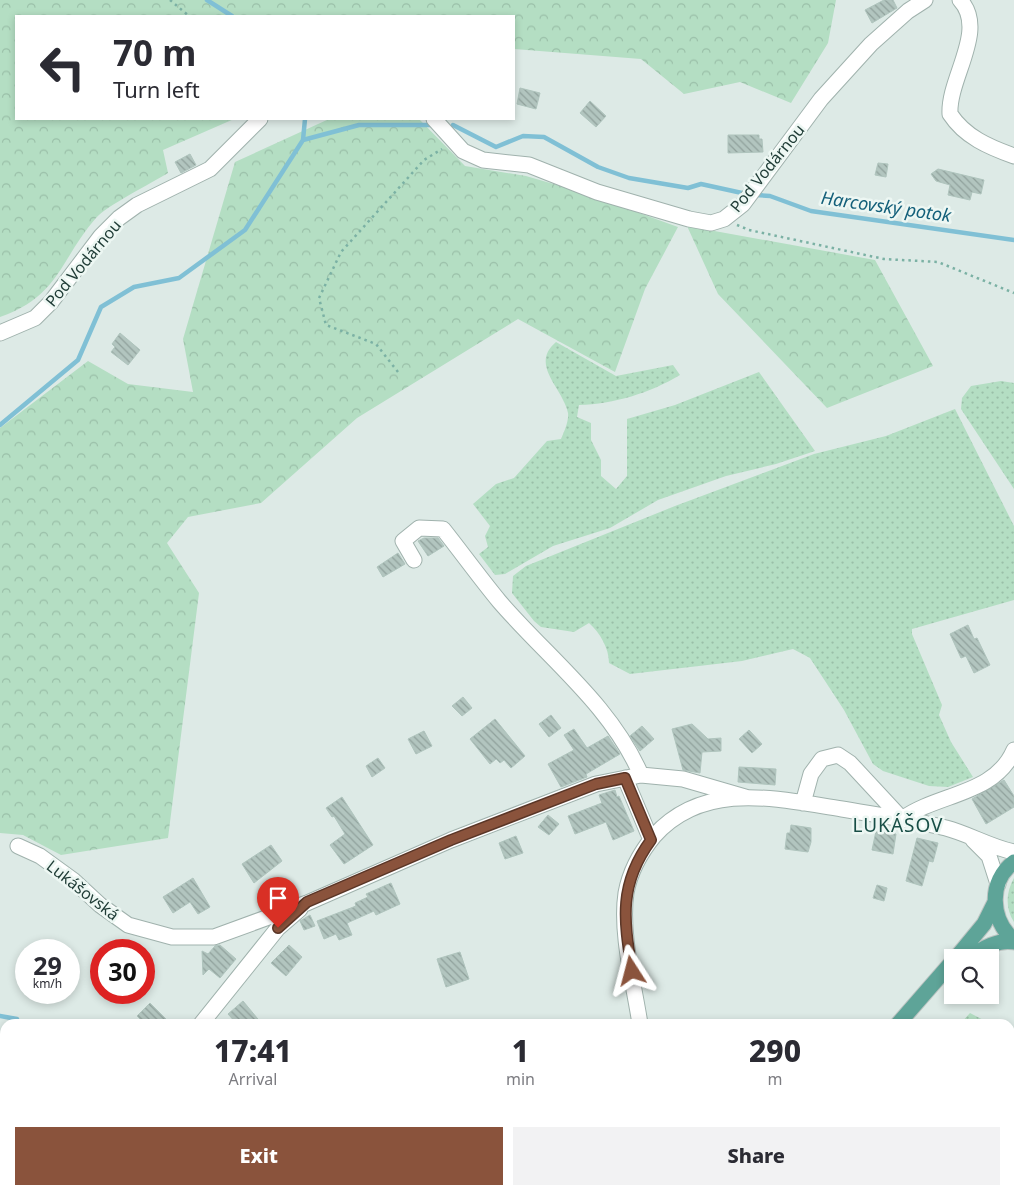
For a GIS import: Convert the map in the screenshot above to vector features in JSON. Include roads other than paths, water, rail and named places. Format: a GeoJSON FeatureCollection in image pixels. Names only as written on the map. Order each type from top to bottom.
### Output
{"type":"FeatureCollection","features":[{"type":"Feature","properties":{"kind":"main road"},"geometry":{"type":"LineString","coordinates":[[963,949],[984,924],[994,902],[998,884],[1003,874],[1014,862]]}},
{"type":"Feature","properties":{"kind":"main road"},"geometry":{"type":"LineString","coordinates":[[994,902],[1001,926],[1014,941]]}},
{"type":"Feature","properties":{"kind":"main road"},"geometry":{"type":"LineString","coordinates":[[985,949],[993,944],[1014,941]]}},
{"type":"Feature","properties":{"kind":"main road"},"geometry":{"type":"LineString","coordinates":[[903,1019],[944,972]]}},
{"type":"Feature","properties":{"kind":"main road"},"geometry":{"type":"LineString","coordinates":[[928,991],[944,978]]}},
{"type":"Feature","properties":{"kind":"street","name":"Pod Vodárnou"},"geometry":{"type":"LineString","coordinates":[[435,120],[463,151],[483,160],[529,165],[597,192],[689,219],[711,222],[724,219],[743,204],[821,99],[871,44],[908,11],[925,0]]}},
{"type":"Feature","properties":{"kind":"street"},"geometry":{"type":"LineString","coordinates":[[960,0],[970,15],[971,28],[953,89],[950,114],[963,131],[996,150],[1014,156]]}},
{"type":"Feature","properties":{"kind":"street","name":"Pod Vodárnou"},"geometry":{"type":"LineString","coordinates":[[0,334],[35,318],[51,302],[101,236],[119,218],[137,206],[210,169],[259,120]]}},
{"type":"Feature","properties":{"kind":"street"},"geometry":{"type":"LineString","coordinates":[[414,560],[403,541],[419,528],[443,529],[499,601],[614,725],[630,751],[640,775]]}},
{"type":"Feature","properties":{"kind":"street"},"geometry":{"type":"LineString","coordinates":[[902,819],[917,808],[985,783],[1010,760],[1014,750]]}},
{"type":"Feature","properties":{"kind":"street"},"geometry":{"type":"LineString","coordinates":[[803,803],[811,774],[822,759],[838,755],[850,763],[902,819]]}},
{"type":"Feature","properties":{"kind":"street","name":"Lukášovská"},"geometry":{"type":"LineString","coordinates":[[18,846],[40,856],[73,880],[100,905],[128,925],[172,937],[214,937],[307,902],[451,840],[596,784],[640,775],[683,779],[745,797]]}},
{"type":"Feature","properties":{"kind":"street"},"geometry":{"type":"LineString","coordinates":[[625,778],[651,840]]}},
{"type":"Feature","properties":{"kind":"street"},"geometry":{"type":"LineString","coordinates":[[639,1019],[624,919],[626,893],[638,858],[651,840],[673,818],[691,808],[721,799],[745,797],[803,803],[948,828],[1014,852]]}},
{"type":"Feature","properties":{"kind":"street"},"geometry":{"type":"LineString","coordinates":[[968,836],[989,856],[998,884]]}},
{"type":"Feature","properties":{"kind":"street"},"geometry":{"type":"LineString","coordinates":[[205,1019],[278,928],[307,902]]}},
{"type":"Feature","properties":{"kind":"waterway"},"geometry":{"type":"LineString","coordinates":[[207,0],[230,15]]}},
{"type":"Feature","properties":{"kind":"waterway"},"geometry":{"type":"LineString","coordinates":[[303,140],[305,120]]}},
{"type":"Feature","properties":{"kind":"waterway","name":"Harcovský potok"},"geometry":{"type":"LineString","coordinates":[[0,425],[78,360],[101,307],[134,287],[179,278],[245,230],[303,140],[359,125],[434,125]]}},
{"type":"Feature","properties":{"kind":"waterway","name":"Harcovský potok"},"geometry":{"type":"LineString","coordinates":[[453,125],[496,147],[523,136],[544,137],[598,167],[629,178],[688,188],[701,184],[742,193]]}},
{"type":"Feature","properties":{"kind":"waterway","name":"Harcovský potok"},"geometry":{"type":"LineString","coordinates":[[756,195],[770,196],[811,211],[1014,240]]}},
{"type":"Feature","properties":{"kind":"waterway"},"geometry":{"type":"LineString","coordinates":[[0,1016],[17,1019]]}},
{"type":"Feature","properties":{"kind":"district","name":"LUKÁŠOV"},"geometry":{"type":"Point","coordinates":[898,825]}}]}
